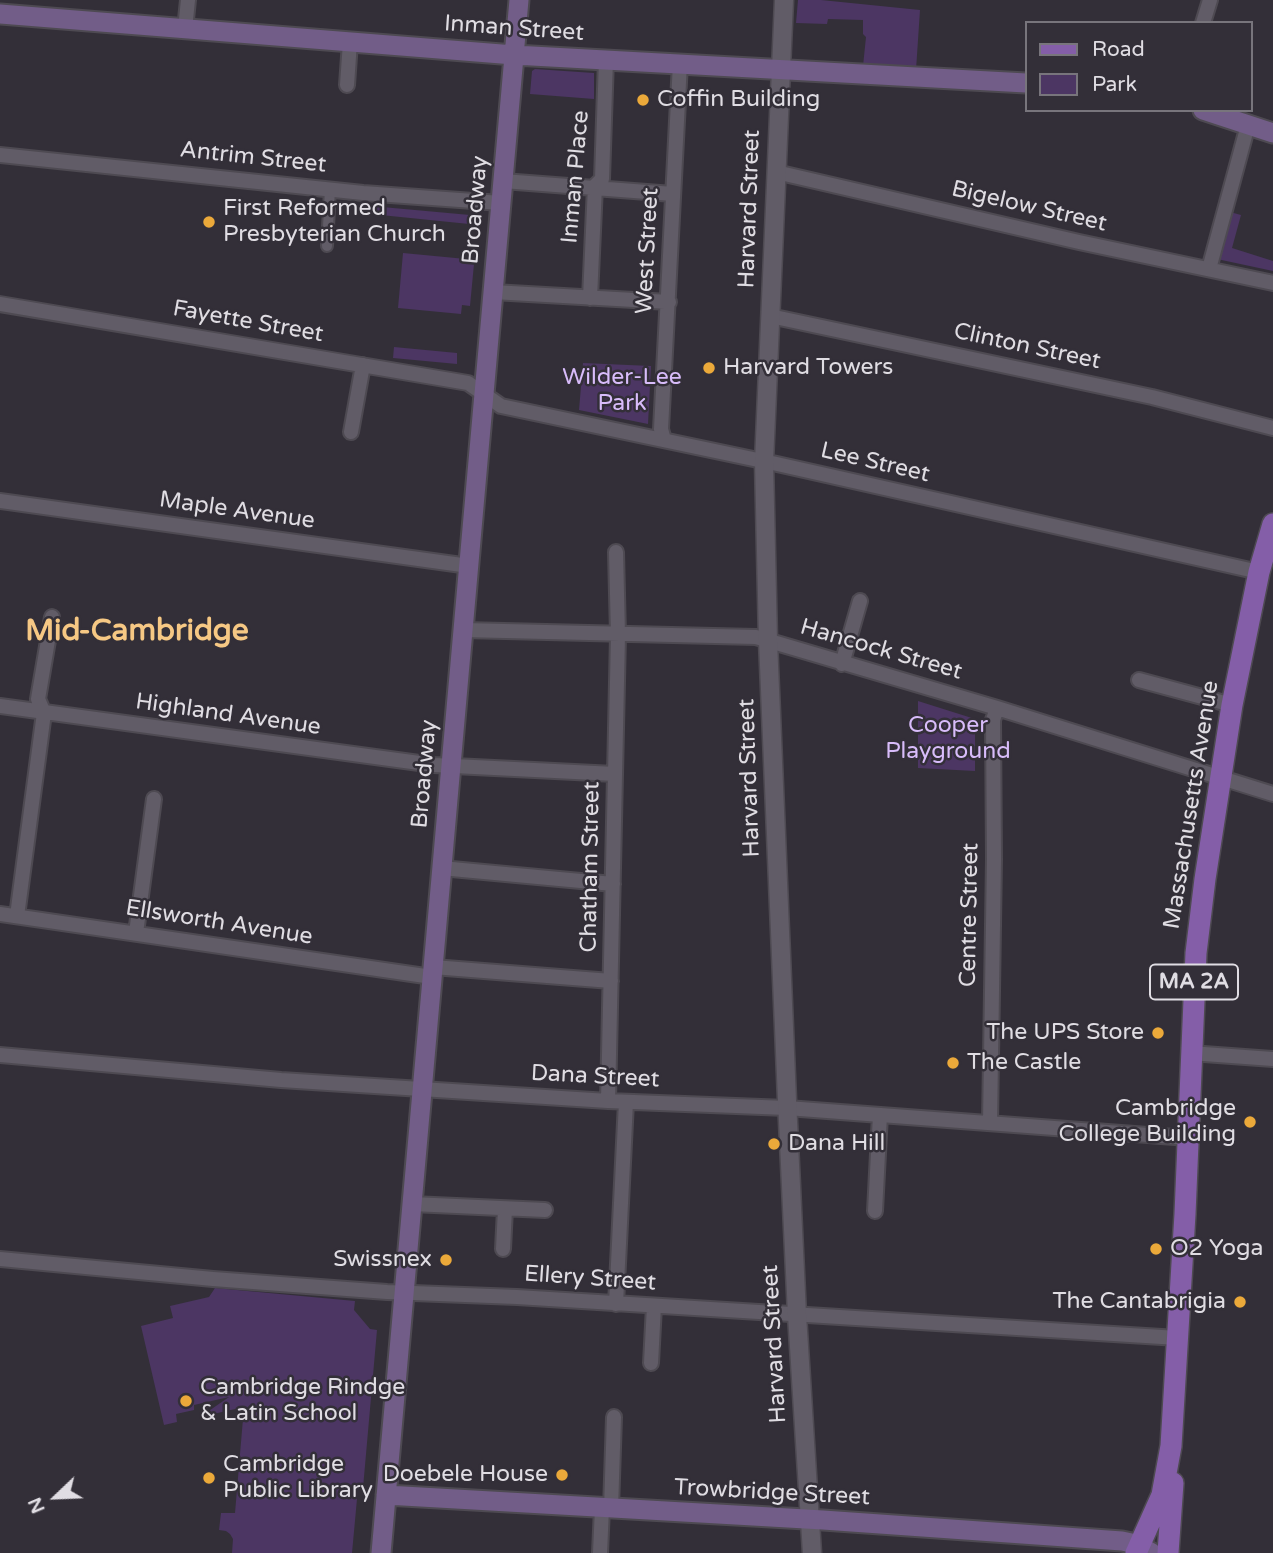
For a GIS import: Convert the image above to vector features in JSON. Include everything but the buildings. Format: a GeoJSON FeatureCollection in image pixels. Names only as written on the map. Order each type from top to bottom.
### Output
{"type":"FeatureCollection","features":[{"type":"Feature","properties":{"kind":"main road","name":"Broadway"},"geometry":{"type":"LineString","coordinates":[[381,1553],[519,0]]}},
{"type":"Feature","properties":{"kind":"main road","name":"Inman Street"},"geometry":{"type":"LineString","coordinates":[[0,14],[514,55],[1024,83]]}},
{"type":"Feature","properties":{"kind":"main road"},"geometry":{"type":"LineString","coordinates":[[1209,112],[1273,133]]}},
{"type":"Feature","properties":{"kind":"main road","name":"Massachusetts Avenue"},"geometry":{"type":"LineString","coordinates":[[1143,1550],[1164,1490],[1171,1446],[1188,1138],[1190,1052],[1199,926],[1232,705],[1259,572],[1273,524]]}},
{"type":"Feature","properties":{"kind":"main road","name":"MA 2A"},"geometry":{"type":"LineString","coordinates":[[1168,1553],[1173,1488],[1171,1446]]}},
{"type":"Feature","properties":{"kind":"main road","name":"Trowbridge Street"},"geometry":{"type":"LineString","coordinates":[[386,1495],[1122,1541],[1143,1550]]}},
{"type":"Feature","properties":{"kind":"street"},"geometry":{"type":"LineString","coordinates":[[185,29],[188,0]]}},
{"type":"Feature","properties":{"kind":"street","name":"Harvard Street"},"geometry":{"type":"LineString","coordinates":[[783,0],[764,462],[768,641],[797,1315],[812,1553]]}},
{"type":"Feature","properties":{"kind":"street"},"geometry":{"type":"LineString","coordinates":[[1203,21],[1205,1]]}},
{"type":"Feature","properties":{"kind":"street"},"geometry":{"type":"LineString","coordinates":[[347,85],[350,42]]}},
{"type":"Feature","properties":{"kind":"street","name":"Inman Place"},"geometry":{"type":"LineString","coordinates":[[590,298],[595,186],[602,180],[606,59]]}},
{"type":"Feature","properties":{"kind":"street","name":"West Street"},"geometry":{"type":"LineString","coordinates":[[664,440],[661,429],[680,63]]}},
{"type":"Feature","properties":{"kind":"street"},"geometry":{"type":"LineString","coordinates":[[1209,269],[1248,125]]}},
{"type":"Feature","properties":{"kind":"street","name":"Antrim Street"},"geometry":{"type":"LineString","coordinates":[[0,155],[330,189],[501,203]]}},
{"type":"Feature","properties":{"kind":"street","name":"Bigelow Street"},"geometry":{"type":"LineString","coordinates":[[776,172],[1079,242],[1273,283]]}},
{"type":"Feature","properties":{"kind":"street"},"geometry":{"type":"LineString","coordinates":[[503,181],[673,194]]}},
{"type":"Feature","properties":{"kind":"street"},"geometry":{"type":"LineString","coordinates":[[327,246],[330,189]]}},
{"type":"Feature","properties":{"kind":"street"},"geometry":{"type":"LineString","coordinates":[[493,292],[669,302]]}},
{"type":"Feature","properties":{"kind":"street","name":"Fayette Street"},"geometry":{"type":"LineString","coordinates":[[0,304],[468,383],[484,394]]}},
{"type":"Feature","properties":{"kind":"street","name":"Clinton Street"},"geometry":{"type":"LineString","coordinates":[[770,316],[1152,397],[1273,428]]}},
{"type":"Feature","properties":{"kind":"street"},"geometry":{"type":"LineString","coordinates":[[351,432],[363,365]]}},
{"type":"Feature","properties":{"kind":"street","name":"Lee Street"},"geometry":{"type":"LineString","coordinates":[[484,394],[501,406],[1259,572]]}},
{"type":"Feature","properties":{"kind":"street","name":"Maple Avenue"},"geometry":{"type":"LineString","coordinates":[[0,501],[468,566]]}},
{"type":"Feature","properties":{"kind":"street","name":"Chatham Street"},"geometry":{"type":"LineString","coordinates":[[608,1101],[618,635],[616,552]]}},
{"type":"Feature","properties":{"kind":"street"},"geometry":{"type":"LineString","coordinates":[[842,664],[860,601]]}},
{"type":"Feature","properties":{"kind":"street"},"geometry":{"type":"LineString","coordinates":[[17,916],[44,713],[37,699],[51,617]]}},
{"type":"Feature","properties":{"kind":"street","name":"Hancock Street"},"geometry":{"type":"LineString","coordinates":[[463,630],[756,637],[1273,794]]}},
{"type":"Feature","properties":{"kind":"street"},"geometry":{"type":"LineString","coordinates":[[1139,680],[1232,705]]}},
{"type":"Feature","properties":{"kind":"street","name":"Highland Avenue"},"geometry":{"type":"LineString","coordinates":[[0,706],[451,766],[615,774]]}},
{"type":"Feature","properties":{"kind":"street","name":"Centre Street"},"geometry":{"type":"LineString","coordinates":[[990,1124],[995,859],[993,720],[997,708]]}},
{"type":"Feature","properties":{"kind":"street"},"geometry":{"type":"LineString","coordinates":[[136,933],[154,799]]}},
{"type":"Feature","properties":{"kind":"street"},"geometry":{"type":"LineString","coordinates":[[442,868],[613,884]]}},
{"type":"Feature","properties":{"kind":"street","name":"Ellsworth Avenue"},"geometry":{"type":"LineString","coordinates":[[0,914],[432,972],[611,981]]}},
{"type":"Feature","properties":{"kind":"street"},"geometry":{"type":"LineString","coordinates":[[1190,1052],[1273,1059]]}},
{"type":"Feature","properties":{"kind":"street","name":"Dana Street"},"geometry":{"type":"LineString","coordinates":[[0,1055],[422,1089],[626,1102],[788,1108],[1188,1138]]}},
{"type":"Feature","properties":{"kind":"street"},"geometry":{"type":"LineString","coordinates":[[616,1304],[626,1102]]}},
{"type":"Feature","properties":{"kind":"street"},"geometry":{"type":"LineString","coordinates":[[875,1211],[880,1115]]}},
{"type":"Feature","properties":{"kind":"street"},"geometry":{"type":"LineString","coordinates":[[412,1204],[545,1210]]}},
{"type":"Feature","properties":{"kind":"street"},"geometry":{"type":"LineString","coordinates":[[503,1249],[505,1209]]}},
{"type":"Feature","properties":{"kind":"street","name":"Ellery Street"},"geometry":{"type":"LineString","coordinates":[[0,1259],[404,1293],[1178,1338]]}},
{"type":"Feature","properties":{"kind":"street"},"geometry":{"type":"LineString","coordinates":[[651,1363],[654,1306]]}},
{"type":"Feature","properties":{"kind":"street"},"geometry":{"type":"LineString","coordinates":[[600,1553],[607,1508],[614,1417]]}},
{"type":"Feature","properties":{"kind":"green space"},"geometry":{"type":"Polygon","coordinates":[[[798,0],[920,10],[916,70],[863,66],[866,37],[863,34],[863,20],[828,19],[827,24],[796,23],[798,0]]]}},
{"type":"Feature","properties":{"kind":"green space"},"geometry":{"type":"Polygon","coordinates":[[[532,71],[594,73],[594,99],[530,94],[532,71]]]}},
{"type":"Feature","properties":{"kind":"green space"},"geometry":{"type":"Polygon","coordinates":[[[371,206],[470,215],[469,224],[371,214],[371,206]]]}},
{"type":"Feature","properties":{"kind":"green space"},"geometry":{"type":"Polygon","coordinates":[[[1230,212],[1241,215],[1232,248],[1273,261],[1273,271],[1217,259],[1230,212]]]}},
{"type":"Feature","properties":{"kind":"green space"},"geometry":{"type":"Polygon","coordinates":[[[403,253],[466,259],[465,263],[474,264],[470,306],[462,305],[461,314],[398,308],[403,253]]]}},
{"type":"Feature","properties":{"kind":"green space"},"geometry":{"type":"Polygon","coordinates":[[[394,347],[457,353],[457,364],[393,358],[394,347]]]}},
{"type":"Feature","properties":{"kind":"green space","name":"Wilder-Lee Park"},"geometry":{"type":"Polygon","coordinates":[[[583,363],[651,366],[648,424],[579,410],[583,363]]]}},
{"type":"Feature","properties":{"kind":"green space","name":"Cooper Playground"},"geometry":{"type":"Polygon","coordinates":[[[918,701],[975,719],[975,771],[918,768],[918,701]]]}},
{"type":"Feature","properties":{"kind":"green space"},"geometry":{"type":"Polygon","coordinates":[[[215,1288],[355,1301],[354,1310],[370,1329],[377,1330],[363,1488],[358,1488],[352,1553],[232,1553],[233,1539],[226,1531],[219,1530],[221,1513],[235,1513],[244,1407],[200,1417],[229,1397],[194,1405],[194,1410],[176,1414],[177,1422],[164,1425],[141,1326],[173,1318],[170,1306],[209,1297],[215,1288]]]}},
{"type":"Feature","properties":{"kind":"place","name":"Coffin Building"},"geometry":{"type":"Point","coordinates":[643,100]}},
{"type":"Feature","properties":{"kind":"place","name":"First Reformed Presbyterian Church"},"geometry":{"type":"Point","coordinates":[209,222]}},
{"type":"Feature","properties":{"kind":"place","name":"Harvard Towers"},"geometry":{"type":"Point","coordinates":[709,368]}},
{"type":"Feature","properties":{"kind":"place","name":"The UPS Store"},"geometry":{"type":"Point","coordinates":[1158,1033]}},
{"type":"Feature","properties":{"kind":"place","name":"The Castle"},"geometry":{"type":"Point","coordinates":[953,1063]}},
{"type":"Feature","properties":{"kind":"place","name":"Cambridge College Building"},"geometry":{"type":"Point","coordinates":[1250,1122]}},
{"type":"Feature","properties":{"kind":"place","name":"Dana Hill"},"geometry":{"type":"Point","coordinates":[774,1144]}},
{"type":"Feature","properties":{"kind":"place","name":"O2 Yoga"},"geometry":{"type":"Point","coordinates":[1156,1249]}},
{"type":"Feature","properties":{"kind":"place","name":"Swissnex"},"geometry":{"type":"Point","coordinates":[446,1260]}},
{"type":"Feature","properties":{"kind":"place","name":"The Cantabrigia"},"geometry":{"type":"Point","coordinates":[1240,1302]}},
{"type":"Feature","properties":{"kind":"place","name":"Cambridge Rindge & Latin School"},"geometry":{"type":"Point","coordinates":[186,1401]}},
{"type":"Feature","properties":{"kind":"place","name":"Doebele House"},"geometry":{"type":"Point","coordinates":[562,1475]}},
{"type":"Feature","properties":{"kind":"place","name":"Cambridge Public Library"},"geometry":{"type":"Point","coordinates":[209,1478]}},
{"type":"Feature","properties":{"kind":"district","name":"Mid-Cambridge"},"geometry":{"type":"Point","coordinates":[137,632]}}]}
